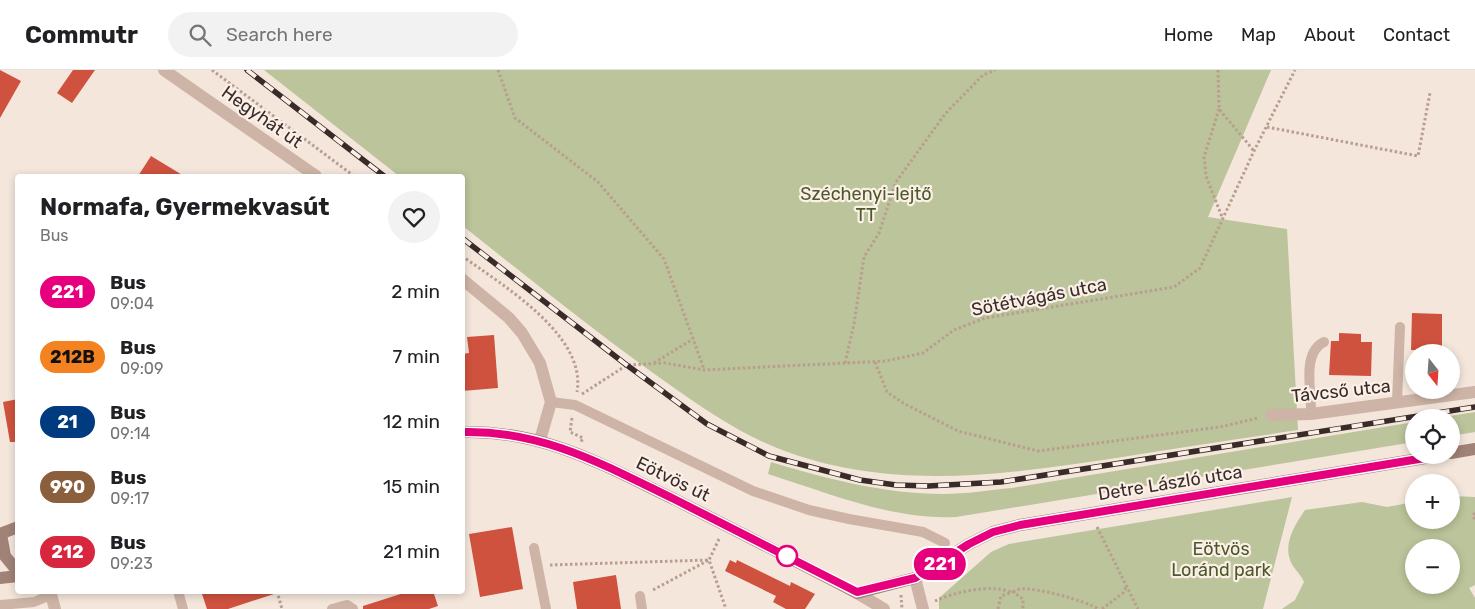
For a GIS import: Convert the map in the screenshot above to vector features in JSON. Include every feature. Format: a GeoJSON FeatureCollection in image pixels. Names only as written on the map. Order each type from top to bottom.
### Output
{"type":"FeatureCollection","features":[{"type":"Feature","properties":{"kind":"street","name":"Hegyhát út"},"geometry":{"type":"LineString","coordinates":[[164,70],[313,174]]}},
{"type":"Feature","properties":{"kind":"street"},"geometry":{"type":"LineString","coordinates":[[465,280],[490,299],[522,333],[540,363],[551,402],[540,440]]}},
{"type":"Feature","properties":{"kind":"street","name":"Távcső utca"},"geometry":{"type":"LineString","coordinates":[[1460,393],[1475,392]]}},
{"type":"Feature","properties":{"kind":"street","name":"Távcső utca"},"geometry":{"type":"LineString","coordinates":[[1271,415],[1311,414],[1397,403],[1413,399]]}},
{"type":"Feature","properties":{"kind":"street","name":"Eötvös út"},"geometry":{"type":"LineString","coordinates":[[465,432],[487,432],[540,440],[576,452],[857,592],[884,609]]}},
{"type":"Feature","properties":{"kind":"street"},"geometry":{"type":"LineString","coordinates":[[1460,452],[1475,449]]}},
{"type":"Feature","properties":{"kind":"street","name":"Detre László utca"},"geometry":{"type":"LineString","coordinates":[[915,578],[969,544],[993,532],[1020,525],[1405,461]]}},
{"type":"Feature","properties":{"kind":"street"},"geometry":{"type":"LineString","coordinates":[[15,528],[0,533],[5,556],[15,568]]}},
{"type":"Feature","properties":{"kind":"street"},"geometry":{"type":"LineString","coordinates":[[0,578],[15,576]]}},
{"type":"Feature","properties":{"kind":"street"},"geometry":{"type":"LineString","coordinates":[[857,592],[915,578],[922,607]]}},
{"type":"Feature","properties":{"kind":"street"},"geometry":{"type":"LineString","coordinates":[[51,594],[55,609]]}},
{"type":"Feature","properties":{"kind":"lane"},"geometry":{"type":"LineString","coordinates":[[1397,403],[1400,327]]}},
{"type":"Feature","properties":{"kind":"lane"},"geometry":{"type":"LineString","coordinates":[[1311,414],[1311,354],[1318,345],[1324,342]]}},
{"type":"Feature","properties":{"kind":"lane"},"geometry":{"type":"LineString","coordinates":[[551,402],[575,405],[753,491],[825,514],[923,532],[945,543]]}},
{"type":"Feature","properties":{"kind":"lane"},"geometry":{"type":"LineString","coordinates":[[534,548],[546,609]]}},
{"type":"Feature","properties":{"kind":"lane"},"geometry":{"type":"LineString","coordinates":[[0,605],[34,602],[49,594]]}},
{"type":"Feature","properties":{"kind":"lane"},"geometry":{"type":"LineString","coordinates":[[179,594],[184,609]]}},
{"type":"Feature","properties":{"kind":"lane"},"geometry":{"type":"LineString","coordinates":[[640,596],[642,609]]}},
{"type":"Feature","properties":{"kind":"lane"},"geometry":{"type":"LineString","coordinates":[[332,609],[347,605],[353,609]]}},
{"type":"Feature","properties":{"kind":"path"},"geometry":{"type":"LineString","coordinates":[[212,70],[351,174]]}},
{"type":"Feature","properties":{"kind":"path"},"geometry":{"type":"LineString","coordinates":[[498,70],[515,118],[598,182],[664,259],[704,370]]}},
{"type":"Feature","properties":{"kind":"path"},"geometry":{"type":"LineString","coordinates":[[845,363],[854,324],[864,257],[879,233],[896,182],[945,114],[983,75],[995,70]]}},
{"type":"Feature","properties":{"kind":"path"},"geometry":{"type":"LineString","coordinates":[[1218,70],[1219,109],[1204,157],[1206,176],[1222,217]]}},
{"type":"Feature","properties":{"kind":"path","name":"Sötétvágás utca"},"geometry":{"type":"LineString","coordinates":[[584,392],[627,365],[664,363],[704,370],[875,362],[923,353],[954,330],[985,318],[1174,287],[1200,268],[1222,217],[1254,151],[1268,128],[1295,70]]}},
{"type":"Feature","properties":{"kind":"path"},"geometry":{"type":"LineString","coordinates":[[1268,128],[1418,156],[1430,92]]}},
{"type":"Feature","properties":{"kind":"path"},"geometry":{"type":"LineString","coordinates":[[1219,109],[1254,151]]}},
{"type":"Feature","properties":{"kind":"path"},"geometry":{"type":"LineString","coordinates":[[654,363],[693,339]]}},
{"type":"Feature","properties":{"kind":"path"},"geometry":{"type":"LineString","coordinates":[[875,362],[887,392],[902,403],[958,431],[1038,451],[1220,427],[1271,415]]}},
{"type":"Feature","properties":{"kind":"path"},"geometry":{"type":"LineString","coordinates":[[1093,513],[1096,524],[1138,609]]}},
{"type":"Feature","properties":{"kind":"path"},"geometry":{"type":"LineString","coordinates":[[1475,513],[1473,515],[1475,521]]}},
{"type":"Feature","properties":{"kind":"path"},"geometry":{"type":"LineString","coordinates":[[640,596],[709,560],[719,539]]}},
{"type":"Feature","properties":{"kind":"path"},"geometry":{"type":"LineString","coordinates":[[537,566],[709,560]]}},
{"type":"Feature","properties":{"kind":"path"},"geometry":{"type":"LineString","coordinates":[[709,560],[726,609]]}},
{"type":"Feature","properties":{"kind":"path"},"geometry":{"type":"LineString","coordinates":[[998,609],[1001,596],[1021,589],[1064,596],[1100,609],[1123,593],[1126,587]]}},
{"type":"Feature","properties":{"kind":"path"},"geometry":{"type":"LineString","coordinates":[[902,607],[922,607],[948,595],[998,588],[1013,592],[1023,599],[1023,609]]}},
{"type":"Feature","properties":{"kind":"path"},"geometry":{"type":"LineString","coordinates":[[278,594],[282,609]]}},
{"type":"Feature","properties":{"kind":"green space","name":"Széchenyi-lejtő TT"},"geometry":{"type":"Polygon","coordinates":[[[264,70],[1271,70],[1208,217],[1287,229],[1298,430],[1031,470],[988,474],[946,476],[903,475],[861,471],[819,462],[763,442],[735,428],[708,411],[591,327],[465,228],[465,174],[396,174],[264,70]]]}},
{"type":"Feature","properties":{"kind":"green space"},"geometry":{"type":"Polygon","coordinates":[[[1475,412],[1475,432],[1460,434],[1460,414],[1475,412]]]}},
{"type":"Feature","properties":{"kind":"green space"},"geometry":{"type":"Polygon","coordinates":[[[1405,423],[1405,443],[956,517],[932,517],[884,510],[837,497],[768,474],[771,462],[835,480],[900,491],[944,494],[1012,488],[1405,423]]]}},
{"type":"Feature","properties":{"kind":"green space"},"geometry":{"type":"Polygon","coordinates":[[[1460,496],[1475,497],[1475,585],[1469,588],[1475,598],[1475,609],[1282,609],[1295,600],[1304,582],[1293,566],[1288,551],[1290,537],[1305,510],[1362,502],[1387,507],[1405,504],[1405,529],[1460,529],[1460,496]]]}},
{"type":"Feature","properties":{"kind":"green space","name":"Eötvös Loránd park"},"geometry":{"type":"Polygon","coordinates":[[[1292,497],[1263,609],[939,609],[939,598],[991,552],[1009,544],[1292,497]]]}},
{"type":"Feature","properties":{"kind":"building"},"geometry":{"type":"Polygon","coordinates":[[[0,70],[21,81],[0,118],[0,70]]]}},
{"type":"Feature","properties":{"kind":"building"},"geometry":{"type":"Polygon","coordinates":[[[73,70],[95,70],[72,103],[57,93],[73,70]]]}},
{"type":"Feature","properties":{"kind":"building"},"geometry":{"type":"Polygon","coordinates":[[[151,156],[181,174],[139,174],[151,156]]]}},
{"type":"Feature","properties":{"kind":"building"},"geometry":{"type":"Polygon","coordinates":[[[1412,313],[1442,314],[1442,344],[1411,344],[1412,313]]]}},
{"type":"Feature","properties":{"kind":"building"},"geometry":{"type":"Polygon","coordinates":[[[1339,333],[1361,334],[1361,342],[1372,342],[1371,376],[1329,375],[1331,341],[1339,341],[1339,333]]]}},
{"type":"Feature","properties":{"kind":"building"},"geometry":{"type":"Polygon","coordinates":[[[494,335],[498,388],[465,391],[465,354],[469,353],[467,337],[494,335]]]}},
{"type":"Feature","properties":{"kind":"building"},"geometry":{"type":"Polygon","coordinates":[[[15,400],[15,442],[10,442],[3,402],[15,400]]]}},
{"type":"Feature","properties":{"kind":"building"},"geometry":{"type":"Polygon","coordinates":[[[512,527],[523,589],[480,597],[469,534],[512,527]]]}},
{"type":"Feature","properties":{"kind":"building"},"geometry":{"type":"Polygon","coordinates":[[[730,560],[736,563],[737,560],[790,586],[791,582],[815,594],[805,609],[786,609],[773,602],[776,596],[725,571],[730,560]]]}},
{"type":"Feature","properties":{"kind":"building"},"geometry":{"type":"Polygon","coordinates":[[[616,575],[621,609],[577,609],[573,582],[616,575]]]}},
{"type":"Feature","properties":{"kind":"building"},"geometry":{"type":"Polygon","coordinates":[[[202,594],[274,594],[228,609],[207,609],[202,594]]]}},
{"type":"Feature","properties":{"kind":"building"},"geometry":{"type":"Polygon","coordinates":[[[401,594],[434,594],[438,606],[429,609],[363,609],[363,606],[401,594]]]}},
{"type":"Feature","properties":{"kind":"railway"},"geometry":{"type":"LineString","coordinates":[[247,70],[381,174]]}},
{"type":"Feature","properties":{"kind":"railway"},"geometry":{"type":"LineString","coordinates":[[465,240],[624,363],[707,424],[769,456],[860,480],[896,485],[928,486],[1001,482],[1475,407]]}},
{"type":"Feature","properties":{"kind":"bus line","name":"221"},"geometry":{"type":"LineString","coordinates":[[465,432],[514,435],[540,440],[576,452],[731,527],[857,592],[915,578],[929,571],[969,544],[993,532],[1020,525],[1405,462]]}}]}
